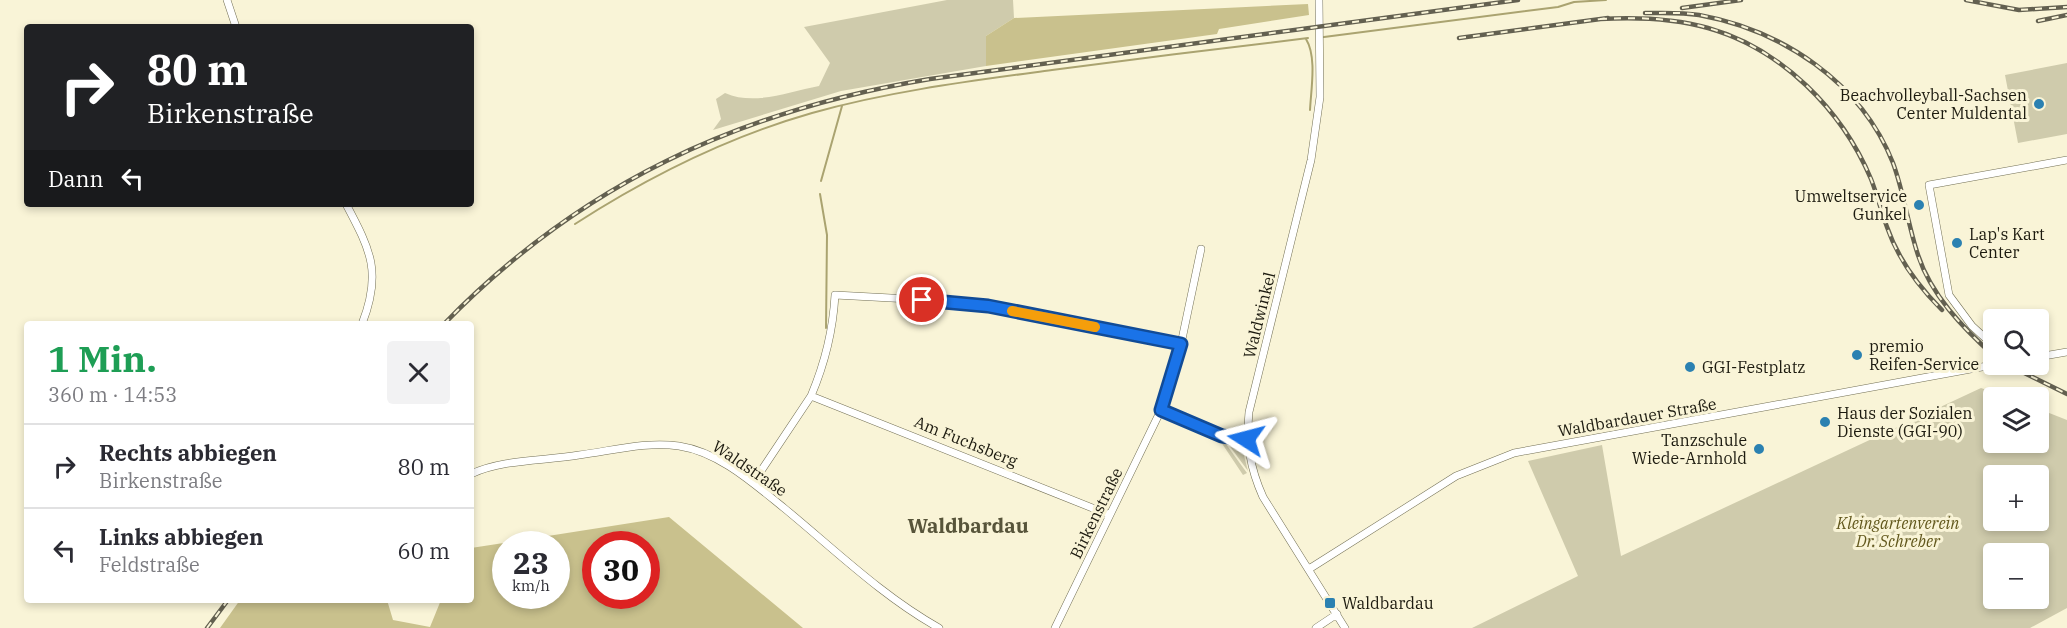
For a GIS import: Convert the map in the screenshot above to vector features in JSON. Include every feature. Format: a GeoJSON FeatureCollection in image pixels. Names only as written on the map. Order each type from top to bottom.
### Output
{"type":"FeatureCollection","features":[{"type":"Feature","properties":{"kind":"street"},"geometry":{"type":"LineString","coordinates":[[227,0],[235,24]]}},
{"type":"Feature","properties":{"kind":"street","name":"Waldwinkel"},"geometry":{"type":"LineString","coordinates":[[1319,0],[1318,120],[1311,160],[1249,412],[1246,439],[1253,473],[1263,496],[1345,628]]}},
{"type":"Feature","properties":{"kind":"street"},"geometry":{"type":"LineString","coordinates":[[1983,336],[1972,326],[1949,295],[1929,185],[2067,160]]}},
{"type":"Feature","properties":{"kind":"street"},"geometry":{"type":"LineString","coordinates":[[347,207],[372,264],[373,288],[363,321]]}},
{"type":"Feature","properties":{"kind":"street","name":"Birkenstraße"},"geometry":{"type":"LineString","coordinates":[[1055,628],[1161,410],[1181,344],[1201,249]]}},
{"type":"Feature","properties":{"kind":"street"},"geometry":{"type":"LineString","coordinates":[[753,483],[810,396],[828,349],[835,295],[966,302],[1181,344]]}},
{"type":"Feature","properties":{"kind":"street"},"geometry":{"type":"LineString","coordinates":[[2049,355],[2067,352]]}},
{"type":"Feature","properties":{"kind":"street","name":"Waldbardauer Straße"},"geometry":{"type":"LineString","coordinates":[[1309,569],[1456,476],[1514,453],[1983,367]]}},
{"type":"Feature","properties":{"kind":"street","name":"Am Fuchsberg"},"geometry":{"type":"LineString","coordinates":[[810,396],[1110,515]]}},
{"type":"Feature","properties":{"kind":"street"},"geometry":{"type":"LineString","coordinates":[[1161,410],[1222,436],[1246,439]]}},
{"type":"Feature","properties":{"kind":"street","name":"Waldstraße"},"geometry":{"type":"LineString","coordinates":[[474,473],[496,466],[670,444],[705,453],[753,483],[898,602],[939,628]]}},
{"type":"Feature","properties":{"kind":"street"},"geometry":{"type":"LineString","coordinates":[[1316,628],[1337,614]]}},
{"type":"Feature","properties":{"kind":"green space"},"geometry":{"type":"Polygon","coordinates":[[[947,0],[1013,0],[1014,18],[986,36],[986,66],[841,91],[713,130],[721,119],[716,99],[725,93],[736,97],[759,98],[819,86],[830,63],[804,27],[947,0]]]}},
{"type":"Feature","properties":{"kind":"green space","name":"Beachvolleyball-Sachsen Center Muldental"},"geometry":{"type":"Polygon","coordinates":[[[2067,63],[2067,134],[2018,143],[2005,75],[2067,63]]]}},
{"type":"Feature","properties":{"kind":"green space","name":"Kleingartenverein Dr. Schreber"},"geometry":{"type":"Polygon","coordinates":[[[1981,388],[1983,389],[1983,453],[2049,453],[2049,413],[2067,420],[2067,608],[2030,628],[1472,628],[1578,576],[1528,461],[1602,445],[1621,556],[1981,388]]]}},
{"type":"Feature","properties":{"kind":"green space"},"geometry":{"type":"Polygon","coordinates":[[[1219,439],[1223,440],[1247,473],[1243,475],[1219,439]]]}},
{"type":"Feature","properties":{"kind":"green space"},"geometry":{"type":"Polygon","coordinates":[[[1226,441],[1242,448],[1248,471],[1226,441]]]}},
{"type":"Feature","properties":{"kind":"shaded area"},"geometry":{"type":"Polygon","coordinates":[[[1308,4],[1309,15],[1219,29],[1217,34],[986,66],[986,36],[1014,18],[1308,4]]]}},
{"type":"Feature","properties":{"kind":"shaded area"},"geometry":{"type":"Polygon","coordinates":[[[669,517],[803,628],[220,628],[238,603],[388,603],[393,620],[430,627],[440,603],[474,603],[474,548],[492,545],[492,609],[570,609],[570,532],[669,517]]]}},
{"type":"Feature","properties":{"kind":"waterway"},"geometry":{"type":"LineString","coordinates":[[1324,37],[1558,7],[1574,2],[1606,0]]}},
{"type":"Feature","properties":{"kind":"waterway"},"geometry":{"type":"LineString","coordinates":[[575,224],[631,190],[719,146],[781,123],[841,105],[991,78],[1308,38]]}},
{"type":"Feature","properties":{"kind":"waterway"},"geometry":{"type":"LineString","coordinates":[[1306,39],[1312,64],[1310,110]]}},
{"type":"Feature","properties":{"kind":"waterway"},"geometry":{"type":"LineString","coordinates":[[821,181],[842,106]]}},
{"type":"Feature","properties":{"kind":"waterway"},"geometry":{"type":"LineString","coordinates":[[820,194],[827,235],[826,328]]}},
{"type":"Feature","properties":{"kind":"railway"},"geometry":{"type":"LineString","coordinates":[[447,321],[496,275],[550,231],[607,193],[666,161],[728,134],[793,111],[860,93],[930,79],[1518,0]]}},
{"type":"Feature","properties":{"kind":"railway"},"geometry":{"type":"LineString","coordinates":[[1682,8],[1741,0]]}},
{"type":"Feature","properties":{"kind":"railway"},"geometry":{"type":"LineString","coordinates":[[1966,0],[2019,10],[2067,7]]}},
{"type":"Feature","properties":{"kind":"railway"},"geometry":{"type":"LineString","coordinates":[[1645,13],[1699,15],[1730,22],[1760,33],[1815,64],[1839,85],[1861,108],[1879,134],[1893,163],[1918,255],[1931,284],[1949,310],[1983,345]]}},
{"type":"Feature","properties":{"kind":"railway"},"geometry":{"type":"LineString","coordinates":[[2038,21],[2067,15]]}},
{"type":"Feature","properties":{"kind":"railway"},"geometry":{"type":"LineString","coordinates":[[1459,38],[1608,18]]}},
{"type":"Feature","properties":{"kind":"railway"},"geometry":{"type":"LineString","coordinates":[[1600,19],[1654,19],[1708,28],[1761,51],[1784,67],[1826,106],[1844,129],[1871,179],[1897,250],[1917,282],[1942,310]]}},
{"type":"Feature","properties":{"kind":"railway"},"geometry":{"type":"LineString","coordinates":[[2028,375],[2067,394]]}},
{"type":"Feature","properties":{"kind":"railway"},"geometry":{"type":"LineString","coordinates":[[207,628],[226,603]]}},
{"type":"Feature","properties":{"kind":"slow traffic"},"geometry":{"type":"LineString","coordinates":[[1012,311],[1095,327]]}},
{"type":"Feature","properties":{"kind":"place","name":"Beachvolleyball-Sachsen Center Muldental"},"geometry":{"type":"Point","coordinates":[2039,104]}},
{"type":"Feature","properties":{"kind":"place","name":"Umweltservice Gunkel"},"geometry":{"type":"Point","coordinates":[1919,205]}},
{"type":"Feature","properties":{"kind":"place","name":"Lap's Kart Center"},"geometry":{"type":"Point","coordinates":[1957,243]}},
{"type":"Feature","properties":{"kind":"place","name":"premio Reifen-Service"},"geometry":{"type":"Point","coordinates":[1857,355]}},
{"type":"Feature","properties":{"kind":"place","name":"GGI-Festplatz"},"geometry":{"type":"Point","coordinates":[1690,367]}},
{"type":"Feature","properties":{"kind":"place","name":"Haus der Sozialen Dienste (GGI-90)"},"geometry":{"type":"Point","coordinates":[1825,422]}},
{"type":"Feature","properties":{"kind":"place","name":"Tanzschule Wiede-Arnhold"},"geometry":{"type":"Point","coordinates":[1759,449]}},
{"type":"Feature","properties":{"kind":"place","name":"Waldbardau"},"geometry":{"type":"Point","coordinates":[1330,603]}},
{"type":"Feature","properties":{"kind":"district","name":"Waldbardau"},"geometry":{"type":"Point","coordinates":[968,526]}},
{"type":"Feature","properties":{"kind":"route"},"geometry":{"type":"LineString","coordinates":[[922,300],[966,302],[1181,344],[1161,410],[1222,436],[1246,439]]}}]}
